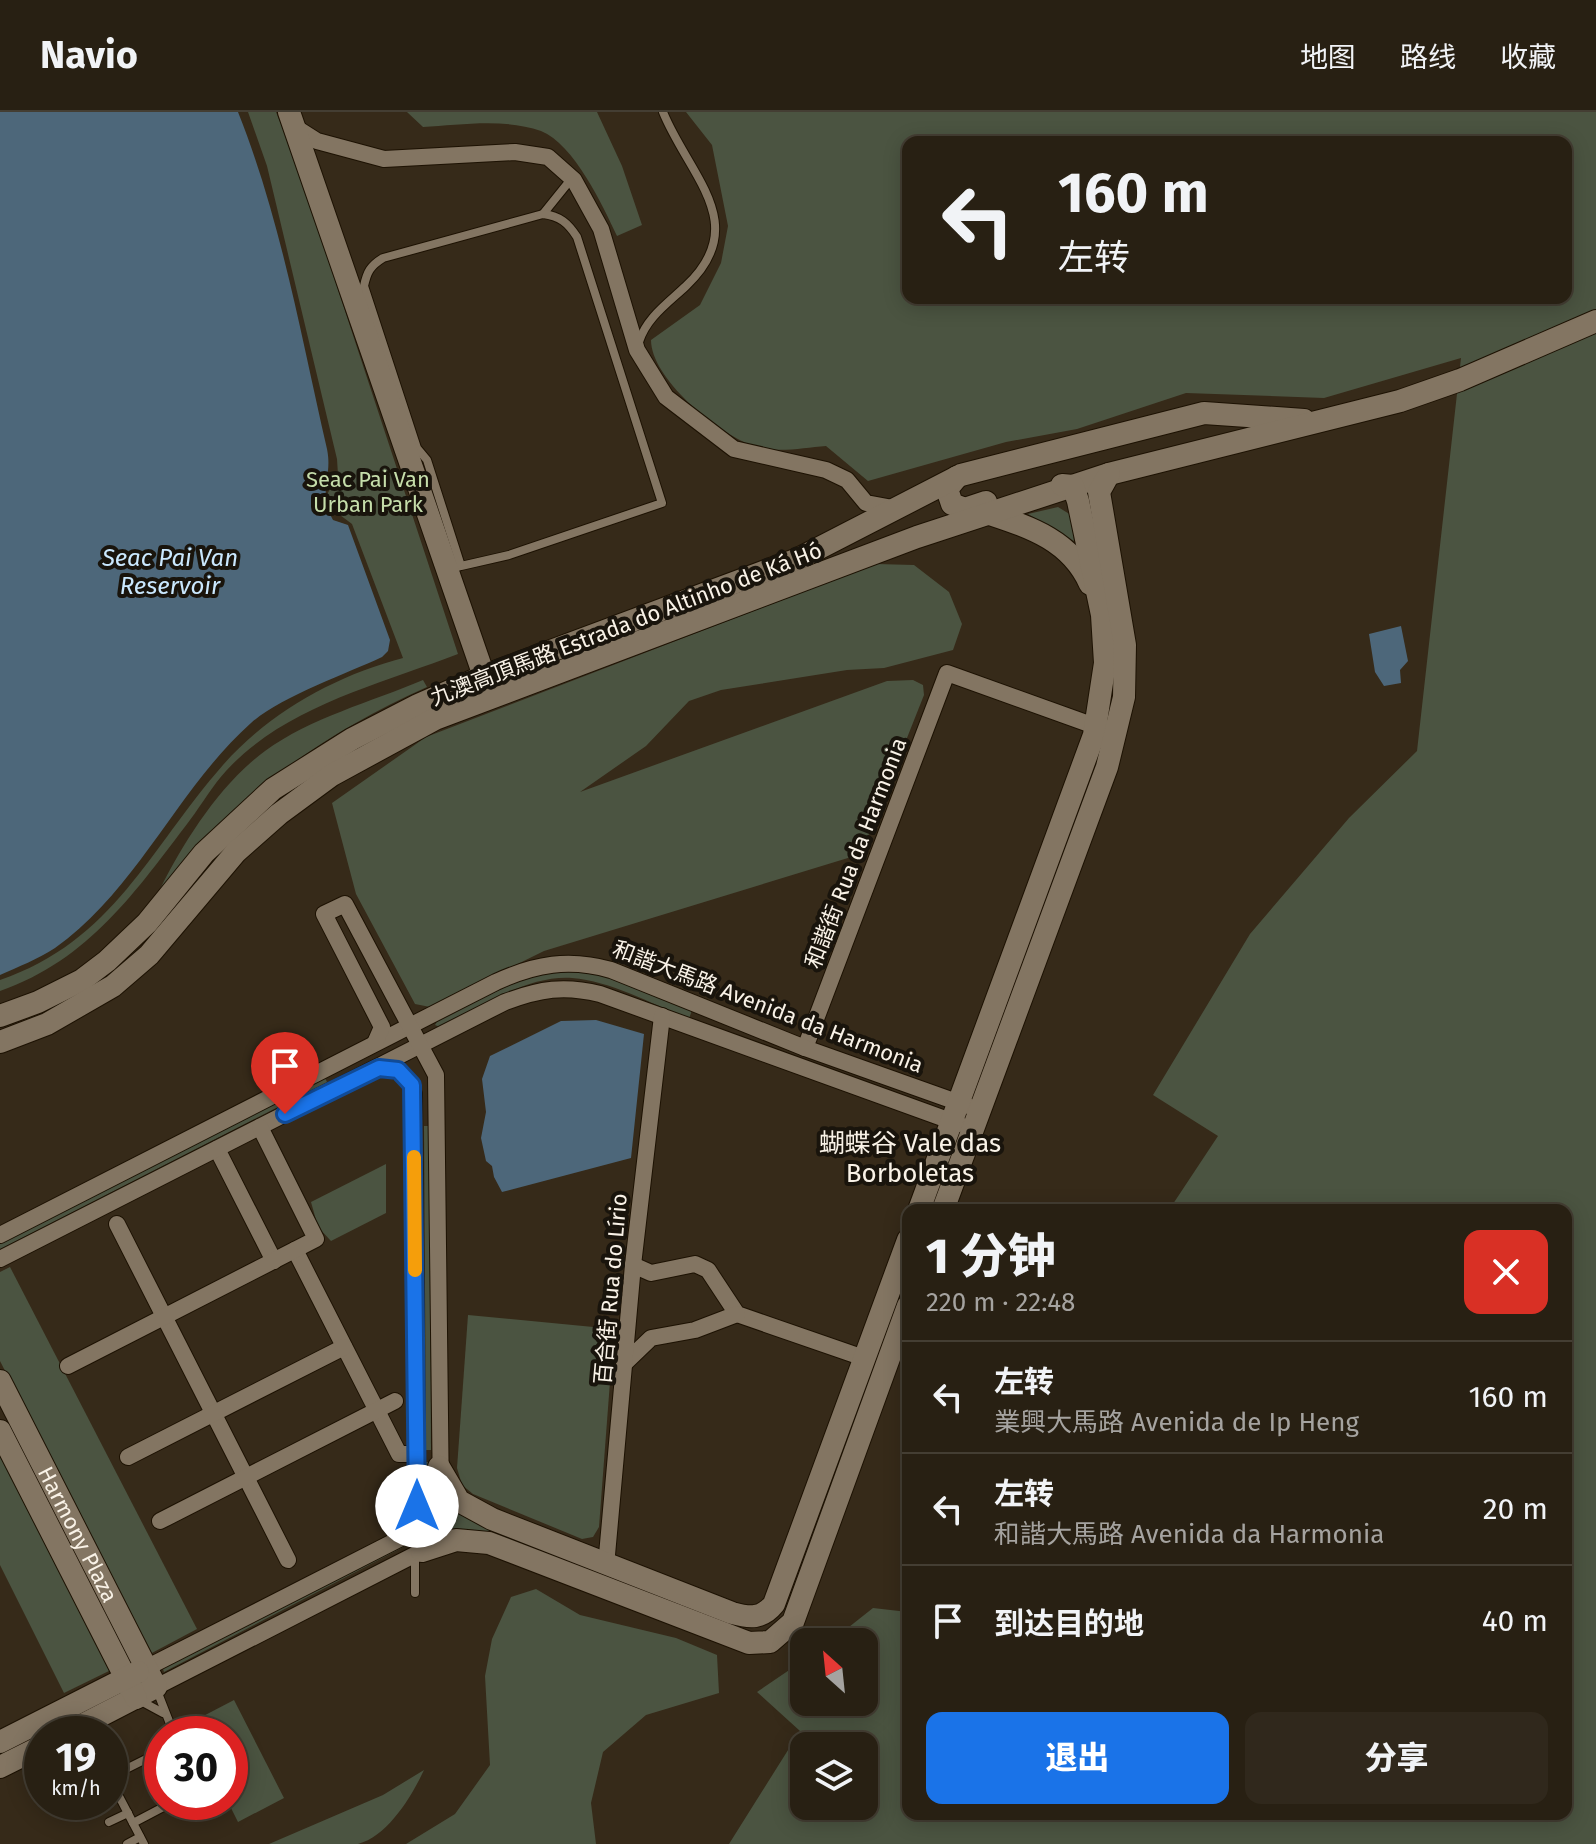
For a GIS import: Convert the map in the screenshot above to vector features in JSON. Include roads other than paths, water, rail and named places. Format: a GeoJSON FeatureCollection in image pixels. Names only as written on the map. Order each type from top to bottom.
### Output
{"type":"FeatureCollection","features":[{"type":"Feature","properties":{"kind":"main road"},"geometry":{"type":"LineString","coordinates":[[292,120],[453,569],[484,676]]}},
{"type":"Feature","properties":{"kind":"main road","name":"九澳高頂馬路 Estrada do Altinho de Ká Hó"},"geometry":{"type":"LineString","coordinates":[[0,1042],[47,1024],[113,986],[149,955],[247,842],[332,775],[391,741],[491,695],[917,537],[1109,474],[1204,448],[1337,419],[1460,380],[1596,321]]}},
{"type":"Feature","properties":{"kind":"main road","name":"九澳高頂馬路 Estrada do Altinho de Ká Hó"},"geometry":{"type":"LineString","coordinates":[[0,1016],[38,1002],[82,980],[107,961],[147,923],[204,853],[241,816],[294,774],[381,723],[484,676],[798,559],[957,477],[1204,413],[1306,421],[1337,419]]}},
{"type":"Feature","properties":{"kind":"main road"},"geometry":{"type":"LineString","coordinates":[[1153,425],[1202,423],[1211,434],[1204,448]]}},
{"type":"Feature","properties":{"kind":"main road"},"geometry":{"type":"LineString","coordinates":[[944,1204],[966,1116],[1106,730],[1124,697],[1125,645],[1099,501],[1099,492],[1109,474]]}},
{"type":"Feature","properties":{"kind":"main road"},"geometry":{"type":"LineString","coordinates":[[957,477],[947,489],[949,500],[965,509],[1046,485],[1073,486],[1102,615],[1106,730]]}},
{"type":"Feature","properties":{"kind":"main road"},"geometry":{"type":"LineString","coordinates":[[990,514],[1026,526],[1062,546],[1081,566],[1102,615]]}},
{"type":"Feature","properties":{"kind":"main road"},"geometry":{"type":"LineString","coordinates":[[922,1204],[966,1116]]}},
{"type":"Feature","properties":{"kind":"main road"},"geometry":{"type":"LineString","coordinates":[[439,1467],[453,1494],[466,1506],[606,1566],[732,1613],[754,1618],[764,1614],[774,1604],[902,1256]]}},
{"type":"Feature","properties":{"kind":"main road"},"geometry":{"type":"LineString","coordinates":[[419,1553],[456,1540],[489,1543],[749,1643],[770,1642],[793,1622],[902,1322]]}},
{"type":"Feature","properties":{"kind":"main road","name":"Harmony Plaza"},"geometry":{"type":"LineString","coordinates":[[0,1381],[151,1678]]}},
{"type":"Feature","properties":{"kind":"main road","name":"Harmony Plaza"},"geometry":{"type":"LineString","coordinates":[[0,1431],[131,1688]]}},
{"type":"Feature","properties":{"kind":"main road"},"geometry":{"type":"LineString","coordinates":[[0,1742],[151,1678]]}},
{"type":"Feature","properties":{"kind":"main road"},"geometry":{"type":"LineString","coordinates":[[96,1716],[131,1688]]}},
{"type":"Feature","properties":{"kind":"main road"},"geometry":{"type":"LineString","coordinates":[[0,1767],[24,1755]]}},
{"type":"Feature","properties":{"kind":"street"},"geometry":{"type":"LineString","coordinates":[[292,120],[317,141],[384,159],[533,152],[548,157],[572,178],[601,229],[637,350],[666,397],[722,441],[746,454],[826,470],[847,480],[866,503],[893,508]]}},
{"type":"Feature","properties":{"kind":"street","name":"和諧街 Rua da Harmonia"},"geometry":{"type":"LineString","coordinates":[[805,1048],[947,673],[1106,730]]}},
{"type":"Feature","properties":{"kind":"street"},"geometry":{"type":"LineString","coordinates":[[375,1043],[382,1027],[324,914],[345,904],[407,1027],[436,1075]]}},
{"type":"Feature","properties":{"kind":"street","name":"和諧大馬路 Avenida da Harmonia"},"geometry":{"type":"LineString","coordinates":[[0,1235],[407,1027],[532,967],[558,962],[590,964],[805,1048],[966,1116]]}},
{"type":"Feature","properties":{"kind":"street","name":"和諧大馬路 Avenida da Harmonia"},"geometry":{"type":"LineString","coordinates":[[0,1259],[505,1002],[544,989],[564,987],[600,994],[966,1116]]}},
{"type":"Feature","properties":{"kind":"street","name":"百合街 Rua do Lírio"},"geometry":{"type":"LineString","coordinates":[[606,1566],[633,1265],[662,1016]]}},
{"type":"Feature","properties":{"kind":"street"},"geometry":{"type":"LineString","coordinates":[[151,1678],[419,1553],[430,1544],[440,1521],[436,1075],[444,1047],[458,1026]]}},
{"type":"Feature","properties":{"kind":"street"},"geometry":{"type":"LineString","coordinates":[[151,1678],[403,1537],[413,1522],[417,1506],[414,1094],[406,1077],[398,1070],[379,1068],[369,1071]]}},
{"type":"Feature","properties":{"kind":"street"},"geometry":{"type":"LineString","coordinates":[[68,1366],[316,1239],[260,1127]]}},
{"type":"Feature","properties":{"kind":"street"},"geometry":{"type":"LineString","coordinates":[[217,1149],[274,1261]]}},
{"type":"Feature","properties":{"kind":"street"},"geometry":{"type":"LineString","coordinates":[[117,1224],[288,1560]]}},
{"type":"Feature","properties":{"kind":"street"},"geometry":{"type":"LineString","coordinates":[[295,1250],[399,1454],[417,1454]]}},
{"type":"Feature","properties":{"kind":"street"},"geometry":{"type":"LineString","coordinates":[[633,1265],[651,1273],[683,1265],[701,1266],[708,1270],[737,1314],[864,1358]]}},
{"type":"Feature","properties":{"kind":"street"},"geometry":{"type":"LineString","coordinates":[[626,1362],[651,1338],[695,1330],[737,1314]]}},
{"type":"Feature","properties":{"kind":"street"},"geometry":{"type":"LineString","coordinates":[[128,1457],[344,1347]]}},
{"type":"Feature","properties":{"kind":"street"},"geometry":{"type":"LineString","coordinates":[[160,1521],[395,1401]]}},
{"type":"Feature","properties":{"kind":"lane"},"geometry":{"type":"LineString","coordinates":[[637,350],[643,329],[701,272],[711,257],[716,238],[716,226],[705,193],[663,112]]}},
{"type":"Feature","properties":{"kind":"lane"},"geometry":{"type":"LineString","coordinates":[[543,214],[572,178]]}},
{"type":"Feature","properties":{"kind":"lane"},"geometry":{"type":"LineString","coordinates":[[543,214],[561,219],[577,237],[662,503],[509,555],[453,569],[427,460],[417,448],[364,286],[367,273],[383,258],[543,214]]}},
{"type":"Feature","properties":{"kind":"lane"},"geometry":{"type":"LineString","coordinates":[[628,315],[638,324],[654,316]]}},
{"type":"Feature","properties":{"kind":"lane"},"geometry":{"type":"LineString","coordinates":[[415,1593],[419,1553]]}},
{"type":"Feature","properties":{"kind":"lane"},"geometry":{"type":"LineString","coordinates":[[151,1678],[164,1716]]}},
{"type":"Feature","properties":{"kind":"lane"},"geometry":{"type":"LineString","coordinates":[[131,1688],[163,1713]]}},
{"type":"Feature","properties":{"kind":"lane"},"geometry":{"type":"LineString","coordinates":[[127,1844],[142,1841],[128,1813]]}},
{"type":"Feature","properties":{"kind":"lane"},"geometry":{"type":"LineString","coordinates":[[133,1823],[144,1817]]}},
{"type":"Feature","properties":{"kind":"lane"},"geometry":{"type":"LineString","coordinates":[[109,1822],[113,1820]]}},
{"type":"Feature","properties":{"kind":"water","name":"Seac Pai Van Reservoir"},"geometry":{"type":"Polygon","coordinates":[[[0,112],[238,112],[266,194],[299,321],[327,449],[328,510],[333,520],[348,525],[390,640],[388,651],[382,657],[296,695],[251,723],[225,749],[134,868],[84,924],[55,948],[0,975],[0,112]]]}},
{"type":"Feature","properties":{"kind":"water"},"geometry":{"type":"Polygon","coordinates":[[[1401,626],[1408,661],[1400,670],[1401,683],[1384,686],[1375,672],[1369,634],[1401,626]]]}},
{"type":"Feature","properties":{"kind":"water"},"geometry":{"type":"Polygon","coordinates":[[[596,1020],[644,1034],[631,1158],[502,1192],[492,1166],[486,1161],[481,1138],[486,1112],[482,1079],[490,1056],[561,1021],[596,1020]]]}},
{"type":"Feature","properties":{"kind":"district","name":"蝴蝶谷 Vale das Borboletas"},"geometry":{"type":"Point","coordinates":[910,1158]}},
{"type":"Feature","properties":{"kind":"park label","name":"Seac Pai Van Urban Park"},"geometry":{"type":"Point","coordinates":[368,492]}}]}
